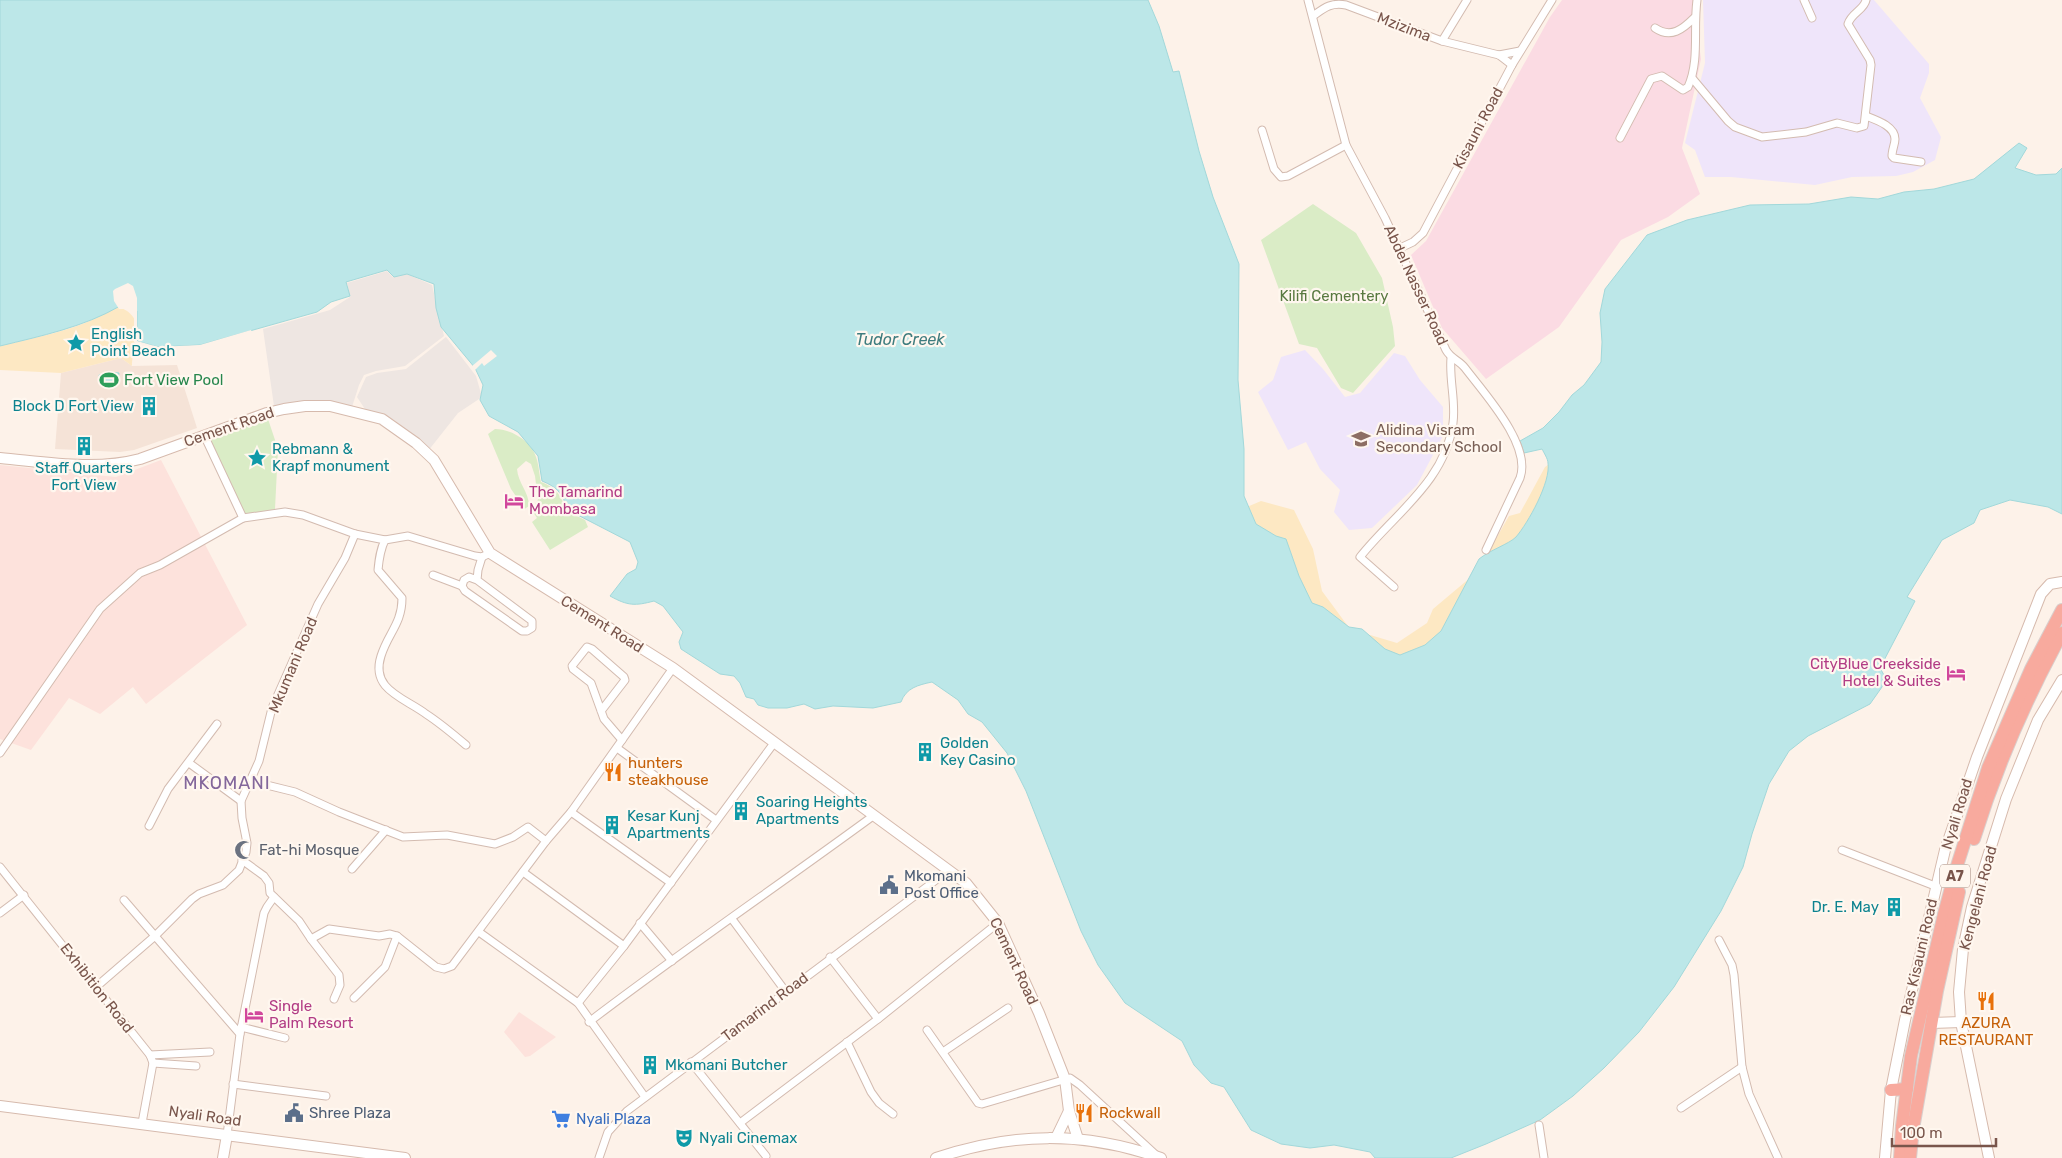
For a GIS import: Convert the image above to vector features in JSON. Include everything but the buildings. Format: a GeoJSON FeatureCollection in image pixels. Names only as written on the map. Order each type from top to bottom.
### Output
{"type":"FeatureCollection","features":[{"type":"Feature","properties":{"kind":"highway","name":"Nyali Road"},"geometry":{"type":"LineString","coordinates":[[1900,1158],[1912,1056],[1944,914],[1980,790],[2016,701],[2045,640],[2062,610]]}},
{"type":"Feature","properties":{"kind":"highway","name":"Nyali Road"},"geometry":{"type":"LineString","coordinates":[[1910,1158],[1913,1129],[1944,953],[1956,904],[1992,786],[2019,719],[2062,632]]}},
{"type":"Feature","properties":{"kind":"highway"},"geometry":{"type":"LineString","coordinates":[[1891,1090],[1907,1090]]}},
{"type":"Feature","properties":{"kind":"main road","name":"Cement Road"},"geometry":{"type":"LineString","coordinates":[[0,458],[58,463],[120,464],[140,459],[266,413],[305,406],[330,406],[382,419],[416,442],[434,460],[486,555],[673,668],[970,887],[998,922],[1039,1013],[1065,1079],[1069,1111],[1078,1139]]}},
{"type":"Feature","properties":{"kind":"main road","name":"Ras Kisauni Road"},"geometry":{"type":"LineString","coordinates":[[1884,1158],[1891,1090],[1905,1020],[1935,886],[1963,794],[2041,594],[2050,584],[2062,582]]}},
{"type":"Feature","properties":{"kind":"main road","name":"Kengelani Road"},"geometry":{"type":"LineString","coordinates":[[1989,1158],[1961,1022],[1960,972],[1968,926],[1980,880],[2006,799],[2031,737],[2062,680]]}},
{"type":"Feature","properties":{"kind":"main road"},"geometry":{"type":"LineString","coordinates":[[1932,1023],[1961,1022]]}},
{"type":"Feature","properties":{"kind":"main road","name":"Nyali Road"},"geometry":{"type":"LineString","coordinates":[[0,1106],[405,1158]]}},
{"type":"Feature","properties":{"kind":"main road"},"geometry":{"type":"LineString","coordinates":[[1051,1138],[1069,1111]]}},
{"type":"Feature","properties":{"kind":"main road"},"geometry":{"type":"LineString","coordinates":[[223,1158],[227,1135]]}},
{"type":"Feature","properties":{"kind":"main road"},"geometry":{"type":"LineString","coordinates":[[936,1158],[971,1146],[1024,1138],[1078,1139],[1133,1154],[1159,1157]]}},
{"type":"Feature","properties":{"kind":"street","name":"Abdel Nasser Road"},"geometry":{"type":"LineString","coordinates":[[1308,0],[1346,145],[1385,218],[1450,358],[1462,364],[1508,424],[1522,461],[1520,478],[1486,550]]}},
{"type":"Feature","properties":{"kind":"street"},"geometry":{"type":"LineString","coordinates":[[1442,41],[1467,0]]}},
{"type":"Feature","properties":{"kind":"street","name":"Kisauni Road"},"geometry":{"type":"LineString","coordinates":[[1398,249],[1413,242],[1423,233],[1512,65],[1552,0]]}},
{"type":"Feature","properties":{"kind":"street"},"geometry":{"type":"LineString","coordinates":[[1620,138],[1651,79],[1662,76],[1683,90],[1688,87],[1692,78],[1696,48],[1694,18],[1697,0]]}},
{"type":"Feature","properties":{"kind":"street"},"geometry":{"type":"LineString","coordinates":[[1804,0],[1812,18]]}},
{"type":"Feature","properties":{"kind":"street"},"geometry":{"type":"LineString","coordinates":[[1692,78],[1735,126],[1762,137],[1806,132],[1837,123],[1864,126],[1871,65],[1870,60],[1848,24],[1851,16],[1863,7],[1866,0]]}},
{"type":"Feature","properties":{"kind":"street","name":"Mzizima"},"geometry":{"type":"LineString","coordinates":[[1313,16],[1327,6],[1337,3],[1411,28],[1442,41],[1500,55]]}},
{"type":"Feature","properties":{"kind":"street"},"geometry":{"type":"LineString","coordinates":[[1655,28],[1662,32],[1673,33],[1682,29],[1694,18]]}},
{"type":"Feature","properties":{"kind":"street"},"geometry":{"type":"LineString","coordinates":[[1500,55],[1520,51]]}},
{"type":"Feature","properties":{"kind":"street"},"geometry":{"type":"LineString","coordinates":[[1500,55],[1512,65]]}},
{"type":"Feature","properties":{"kind":"street"},"geometry":{"type":"LineString","coordinates":[[1866,116],[1882,122],[1893,132],[1895,139],[1892,156],[1894,158],[1921,162]]}},
{"type":"Feature","properties":{"kind":"street"},"geometry":{"type":"LineString","coordinates":[[1262,130],[1274,169],[1281,177],[1288,176],[1346,145]]}},
{"type":"Feature","properties":{"kind":"street"},"geometry":{"type":"LineString","coordinates":[[1394,587],[1360,557],[1426,485],[1440,466],[1448,445],[1453,423],[1454,392],[1450,358]]}},
{"type":"Feature","properties":{"kind":"street"},"geometry":{"type":"LineString","coordinates":[[204,435],[243,518]]}},
{"type":"Feature","properties":{"kind":"street"},"geometry":{"type":"LineString","coordinates":[[0,753],[100,609],[140,573],[160,566],[179,553],[243,518],[266,513],[294,513],[337,526],[355,534],[385,540],[408,536],[486,555],[478,570],[477,580]]}},
{"type":"Feature","properties":{"kind":"street","name":"Mkumani Road"},"geometry":{"type":"LineString","coordinates":[[241,801],[259,760],[265,732],[279,690],[318,604],[345,558],[355,534]]}},
{"type":"Feature","properties":{"kind":"street"},"geometry":{"type":"LineString","coordinates":[[385,540],[381,548],[378,570],[402,598],[402,607],[398,624],[380,657],[378,672],[383,684],[392,693],[425,712],[466,745]]}},
{"type":"Feature","properties":{"kind":"street"},"geometry":{"type":"LineString","coordinates":[[433,576],[462,586],[466,591],[522,631],[532,628],[532,621],[477,580],[469,577],[464,580],[462,586]]}},
{"type":"Feature","properties":{"kind":"street"},"geometry":{"type":"LineString","coordinates":[[601,711],[624,680],[624,677],[592,649],[587,647],[572,666],[575,671],[591,683],[601,711],[604,719],[622,740]]}},
{"type":"Feature","properties":{"kind":"street"},"geometry":{"type":"LineString","coordinates":[[311,939],[328,929],[379,936],[390,934],[397,936],[436,967],[444,969],[452,966],[546,841],[571,812],[673,668]]}},
{"type":"Feature","properties":{"kind":"street"},"geometry":{"type":"LineString","coordinates":[[149,826],[168,789],[189,764],[217,724]]}},
{"type":"Feature","properties":{"kind":"street"},"geometry":{"type":"LineString","coordinates":[[578,1003],[624,946],[774,743]]}},
{"type":"Feature","properties":{"kind":"street"},"geometry":{"type":"LineString","coordinates":[[617,748],[716,820]]}},
{"type":"Feature","properties":{"kind":"street"},"geometry":{"type":"LineString","coordinates":[[96,987],[156,936],[192,899],[223,884],[239,870],[247,843],[241,801],[189,764]]}},
{"type":"Feature","properties":{"kind":"street"},"geometry":{"type":"LineString","coordinates":[[250,781],[295,792],[339,812],[403,836],[447,835],[495,844],[513,837],[528,826],[546,841]]}},
{"type":"Feature","properties":{"kind":"street"},"geometry":{"type":"LineString","coordinates":[[571,812],[671,883]]}},
{"type":"Feature","properties":{"kind":"street"},"geometry":{"type":"LineString","coordinates":[[589,1022],[873,816]]}},
{"type":"Feature","properties":{"kind":"street"},"geometry":{"type":"LineString","coordinates":[[352,869],[386,830]]}},
{"type":"Feature","properties":{"kind":"street"},"geometry":{"type":"LineString","coordinates":[[1842,850],[1935,886]]}},
{"type":"Feature","properties":{"kind":"street"},"geometry":{"type":"LineString","coordinates":[[242,860],[264,876],[269,883],[270,893],[299,921],[339,975],[340,985],[334,999]]}},
{"type":"Feature","properties":{"kind":"street","name":"Exhibition Road"},"geometry":{"type":"LineString","coordinates":[[0,867],[150,1054],[153,1063],[142,1123]]}},
{"type":"Feature","properties":{"kind":"street","name":"Tamarind Road"},"geometry":{"type":"LineString","coordinates":[[599,1158],[606,1138],[615,1123],[645,1097],[948,870]]}},
{"type":"Feature","properties":{"kind":"street"},"geometry":{"type":"LineString","coordinates":[[523,872],[624,946]]}},
{"type":"Feature","properties":{"kind":"street"},"geometry":{"type":"LineString","coordinates":[[0,913],[24,895]]}},
{"type":"Feature","properties":{"kind":"street"},"geometry":{"type":"LineString","coordinates":[[227,1135],[241,1031],[264,914],[274,897]]}},
{"type":"Feature","properties":{"kind":"street"},"geometry":{"type":"LineString","coordinates":[[124,900],[241,1031],[284,1038]]}},
{"type":"Feature","properties":{"kind":"street"},"geometry":{"type":"LineString","coordinates":[[732,919],[786,992]]}},
{"type":"Feature","properties":{"kind":"street"},"geometry":{"type":"LineString","coordinates":[[740,1123],[878,1019],[998,922]]}},
{"type":"Feature","properties":{"kind":"street"},"geometry":{"type":"LineString","coordinates":[[640,923],[672,961]]}},
{"type":"Feature","properties":{"kind":"street"},"geometry":{"type":"LineString","coordinates":[[479,932],[578,1003],[589,1022],[645,1097]]}},
{"type":"Feature","properties":{"kind":"street"},"geometry":{"type":"LineString","coordinates":[[354,998],[385,967],[397,936]]}},
{"type":"Feature","properties":{"kind":"street"},"geometry":{"type":"LineString","coordinates":[[1719,940],[1732,965],[1734,975],[1742,1067],[1749,1094],[1778,1158]]}},
{"type":"Feature","properties":{"kind":"street"},"geometry":{"type":"LineString","coordinates":[[830,957],[878,1019]]}},
{"type":"Feature","properties":{"kind":"street"},"geometry":{"type":"LineString","coordinates":[[943,1052],[1008,1008]]}},
{"type":"Feature","properties":{"kind":"street"},"geometry":{"type":"LineString","coordinates":[[927,1030],[975,1100],[980,1104],[1065,1079],[1074,1080],[1159,1157]]}},
{"type":"Feature","properties":{"kind":"street"},"geometry":{"type":"LineString","coordinates":[[847,1042],[878,1103],[893,1114]]}},
{"type":"Feature","properties":{"kind":"street"},"geometry":{"type":"LineString","coordinates":[[150,1054],[210,1052]]}},
{"type":"Feature","properties":{"kind":"street"},"geometry":{"type":"LineString","coordinates":[[691,1062],[766,1156]]}},
{"type":"Feature","properties":{"kind":"street"},"geometry":{"type":"LineString","coordinates":[[153,1063],[196,1066]]}},
{"type":"Feature","properties":{"kind":"street"},"geometry":{"type":"LineString","coordinates":[[1681,1108],[1742,1067]]}},
{"type":"Feature","properties":{"kind":"street"},"geometry":{"type":"LineString","coordinates":[[233,1084],[326,1096]]}},
{"type":"Feature","properties":{"kind":"street"},"geometry":{"type":"LineString","coordinates":[[1539,1125],[1544,1158]]}},
{"type":"Feature","properties":{"kind":"shaded area"},"geometry":{"type":"Polygon","coordinates":[[[1562,0],[1693,0],[1701,59],[1682,148],[1700,194],[1668,217],[1621,240],[1559,327],[1486,379],[1442,328],[1411,255],[1426,241],[1550,17],[1562,0]]]}},
{"type":"Feature","properties":{"kind":"shaded area"},"geometry":{"type":"Polygon","coordinates":[[[1703,0],[1874,0],[1929,64],[1929,73],[1920,98],[1941,137],[1935,160],[1913,172],[1896,176],[1852,177],[1815,185],[1731,177],[1705,177],[1695,150],[1685,143],[1705,63],[1703,0]]]}},
{"type":"Feature","properties":{"kind":"shaded area"},"geometry":{"type":"Polygon","coordinates":[[[387,271],[393,277],[407,274],[432,285],[444,336],[405,366],[364,375],[352,407],[329,401],[274,406],[263,329],[330,310],[350,297],[347,283],[387,271]]]}},
{"type":"Feature","properties":{"kind":"shaded area"},"geometry":{"type":"Polygon","coordinates":[[[446,337],[476,376],[482,397],[458,413],[428,451],[416,438],[394,420],[365,409],[357,397],[366,377],[377,373],[406,369],[446,337]]]}},
{"type":"Feature","properties":{"kind":"shaded area","name":"Alidina Visram Secondary School"},"geometry":{"type":"Polygon","coordinates":[[[1305,350],[1345,397],[1360,393],[1394,353],[1405,356],[1420,380],[1443,407],[1443,436],[1417,485],[1372,528],[1349,530],[1334,512],[1340,490],[1320,469],[1306,442],[1288,450],[1258,392],[1273,380],[1281,357],[1305,350]]]}},
{"type":"Feature","properties":{"kind":"shaded area"},"geometry":{"type":"Polygon","coordinates":[[[121,358],[132,366],[177,365],[197,428],[134,450],[120,452],[55,449],[61,373],[121,358]]]}},
{"type":"Feature","properties":{"kind":"shaded area"},"geometry":{"type":"Polygon","coordinates":[[[161,460],[247,625],[146,704],[133,687],[100,714],[69,698],[31,750],[0,739],[0,465],[116,477],[161,460]]]}},
{"type":"Feature","properties":{"kind":"shaded area"},"geometry":{"type":"Polygon","coordinates":[[[519,1012],[556,1037],[530,1056],[525,1057],[504,1032],[519,1012]]]}},
{"type":"Feature","properties":{"kind":"green space","name":"Kilifi Cementery"},"geometry":{"type":"Polygon","coordinates":[[[1313,204],[1356,233],[1382,278],[1393,327],[1395,346],[1353,393],[1341,388],[1317,348],[1299,344],[1261,240],[1313,204]]]}},
{"type":"Feature","properties":{"kind":"green space"},"geometry":{"type":"Polygon","coordinates":[[[267,416],[278,449],[275,509],[243,518],[206,435],[267,416]]]}},
{"type":"Feature","properties":{"kind":"green space"},"geometry":{"type":"Polygon","coordinates":[[[495,429],[514,434],[530,446],[537,460],[541,482],[555,490],[567,511],[585,520],[588,527],[550,550],[532,522],[537,518],[531,509],[538,500],[535,476],[531,464],[526,461],[517,469],[519,479],[529,501],[529,506],[523,510],[519,509],[520,502],[511,489],[488,434],[495,429]]]}},
{"type":"Feature","properties":{"kind":"sand","name":"English Point Beach"},"geometry":{"type":"Polygon","coordinates":[[[116,306],[126,310],[133,316],[136,323],[137,331],[132,366],[121,358],[61,373],[0,370],[0,346],[90,321],[116,306]]]}},
{"type":"Feature","properties":{"kind":"sand"},"geometry":{"type":"Polygon","coordinates":[[[1574,447],[1451,689],[1334,672],[1214,521],[1261,501],[1294,510],[1313,549],[1322,591],[1350,629],[1397,643],[1427,623],[1433,609],[1477,572],[1509,516],[1520,513],[1545,467],[1574,447]]]}},
{"type":"Feature","properties":{"kind":"water","name":"Tudor Creek"},"geometry":{"type":"Polygon","coordinates":[[[0,0],[1148,0],[1159,26],[1173,72],[1179,71],[1199,151],[1213,197],[1239,264],[1238,380],[1244,449],[1244,496],[1256,524],[1276,536],[1286,539],[1299,576],[1312,603],[1323,607],[1349,627],[1362,629],[1385,649],[1400,655],[1425,645],[1441,631],[1479,559],[1513,540],[1538,502],[1546,481],[1548,471],[1547,458],[1542,449],[1524,453],[1520,441],[1543,428],[1572,395],[1584,385],[1601,362],[1600,313],[1605,289],[1647,235],[1687,220],[1750,205],[1809,204],[1851,197],[1878,199],[1904,192],[1934,189],[1974,179],[2019,143],[2027,148],[2015,168],[2036,175],[2056,174],[2062,168],[2062,514],[2048,507],[2010,500],[1980,510],[1974,523],[1942,540],[1907,597],[1915,601],[1880,668],[1884,675],[1882,687],[1870,704],[1808,736],[1789,751],[1769,784],[1743,867],[1721,911],[1674,987],[1639,1032],[1573,1096],[1540,1120],[1451,1158],[1375,1158],[1370,1152],[1334,1145],[1310,1148],[1281,1144],[1251,1130],[1224,1087],[1211,1083],[1194,1065],[1182,1041],[1125,1003],[1098,965],[1081,931],[1026,791],[1007,753],[982,722],[968,714],[958,700],[932,682],[909,690],[901,702],[873,708],[833,706],[815,709],[804,704],[787,708],[768,708],[758,705],[754,699],[746,697],[740,683],[734,676],[720,674],[681,649],[679,642],[683,632],[663,606],[654,601],[642,604],[627,603],[610,596],[627,574],[636,569],[638,562],[630,542],[568,510],[559,492],[542,481],[538,456],[518,432],[489,416],[480,400],[483,385],[475,368],[441,327],[436,308],[434,284],[407,274],[394,277],[387,270],[346,282],[350,296],[331,302],[317,312],[200,345],[158,347],[137,341],[137,311],[120,306],[77,325],[0,346],[0,0]]]}},
{"type":"Feature","properties":{"kind":"water","name":"Fort View Pool"},"geometry":{"type":"Polygon","coordinates":[[[108,372],[119,373],[118,381],[105,385],[99,383],[99,375],[108,372]]]}},
{"type":"Feature","properties":{"kind":"pier"},"geometry":{"type":"Polygon","coordinates":[[[128,283],[133,286],[137,298],[137,341],[158,347],[200,345],[251,330],[252,332],[200,347],[158,349],[136,344],[134,342],[134,313],[119,309],[114,301],[113,291],[128,283]]]}},
{"type":"Feature","properties":{"kind":"pier"},"geometry":{"type":"Polygon","coordinates":[[[491,350],[497,356],[484,366],[482,363],[474,371],[471,367],[491,350]]]}},
{"type":"Feature","properties":{"kind":"place","name":"English Point Beach"},"geometry":{"type":"Point","coordinates":[76,343]}},
{"type":"Feature","properties":{"kind":"place","name":"Fort View Pool"},"geometry":{"type":"Point","coordinates":[109,380]}},
{"type":"Feature","properties":{"kind":"place","name":"Block D Fort View"},"geometry":{"type":"Point","coordinates":[149,406]}},
{"type":"Feature","properties":{"kind":"place","name":"Alidina Visram Secondary School"},"geometry":{"type":"Point","coordinates":[1361,439]}},
{"type":"Feature","properties":{"kind":"place","name":"Staff Quarters Fort View"},"geometry":{"type":"Point","coordinates":[84,446]}},
{"type":"Feature","properties":{"kind":"place","name":"Rebmann & Krapf monument"},"geometry":{"type":"Point","coordinates":[257,458]}},
{"type":"Feature","properties":{"kind":"place","name":"The Tamarind Mombasa"},"geometry":{"type":"Point","coordinates":[514,501]}},
{"type":"Feature","properties":{"kind":"place","name":"CityBlue Creekside Hotel & Suites"},"geometry":{"type":"Point","coordinates":[1956,673]}},
{"type":"Feature","properties":{"kind":"place","name":"Golden Key Casino"},"geometry":{"type":"Point","coordinates":[925,752]}},
{"type":"Feature","properties":{"kind":"place","name":"hunters steakhouse"},"geometry":{"type":"Point","coordinates":[613,772]}},
{"type":"Feature","properties":{"kind":"place","name":"Soaring Heights Apartments"},"geometry":{"type":"Point","coordinates":[741,811]}},
{"type":"Feature","properties":{"kind":"place","name":"Kesar Kunj Apartments"},"geometry":{"type":"Point","coordinates":[612,825]}},
{"type":"Feature","properties":{"kind":"place","name":"Fat-hi Mosque"},"geometry":{"type":"Point","coordinates":[244,850]}},
{"type":"Feature","properties":{"kind":"place","name":"Mkomani Post Office"},"geometry":{"type":"Point","coordinates":[889,885]}},
{"type":"Feature","properties":{"kind":"place","name":"Dr. E. May"},"geometry":{"type":"Point","coordinates":[1894,907]}},
{"type":"Feature","properties":{"kind":"place","name":"AZURA RESTAURANT"},"geometry":{"type":"Point","coordinates":[1986,1001]}},
{"type":"Feature","properties":{"kind":"place","name":"Single Palm Resort"},"geometry":{"type":"Point","coordinates":[254,1015]}},
{"type":"Feature","properties":{"kind":"place","name":"Mkomani Butcher"},"geometry":{"type":"Point","coordinates":[650,1065]}},
{"type":"Feature","properties":{"kind":"place","name":"Shree Plaza"},"geometry":{"type":"Point","coordinates":[294,1113]}},
{"type":"Feature","properties":{"kind":"place","name":"Rockwall"},"geometry":{"type":"Point","coordinates":[1084,1113]}},
{"type":"Feature","properties":{"kind":"place","name":"Nyali Plaza"},"geometry":{"type":"Point","coordinates":[561,1119]}},
{"type":"Feature","properties":{"kind":"place","name":"Nyali Cinemax"},"geometry":{"type":"Point","coordinates":[684,1138]}},
{"type":"Feature","properties":{"kind":"district","name":"MKOMANI"},"geometry":{"type":"Point","coordinates":[227,783]}}]}
